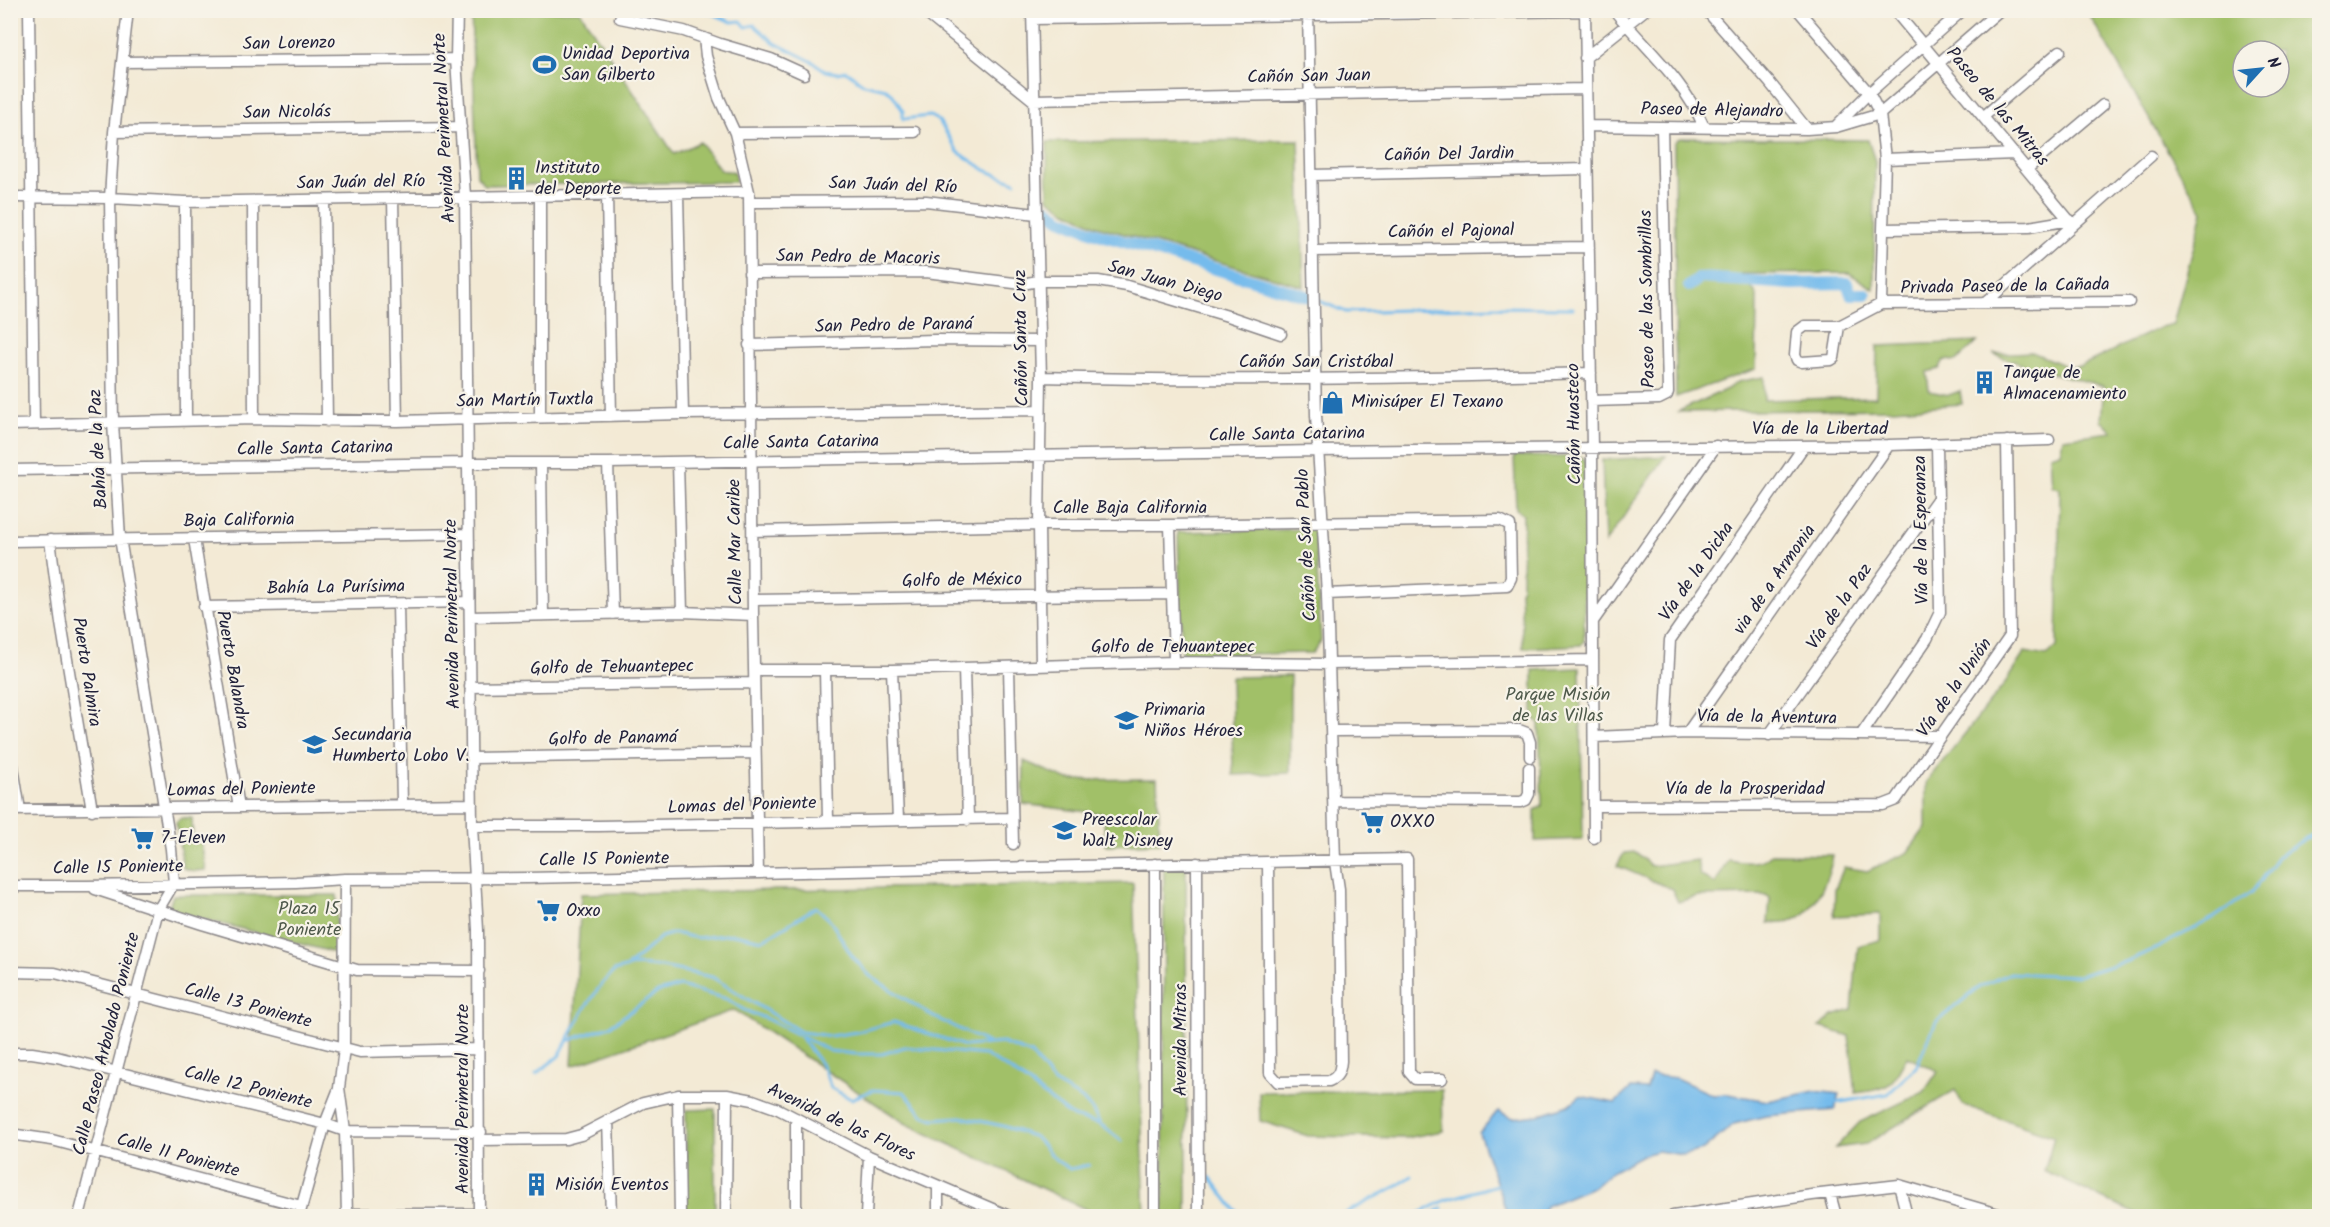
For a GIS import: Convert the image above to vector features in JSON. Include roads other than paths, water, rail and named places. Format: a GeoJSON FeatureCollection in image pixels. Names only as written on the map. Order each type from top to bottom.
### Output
{"type":"FeatureCollection","features":[{"type":"Feature","properties":{"kind":"street"},"geometry":{"type":"LineString","coordinates":[[29,10],[34,424]]}},
{"type":"Feature","properties":{"kind":"street","name":"Bahía de la Paz"},"geometry":{"type":"LineString","coordinates":[[128,10],[114,132],[110,198],[113,423],[120,538],[174,870],[174,884]]}},
{"type":"Feature","properties":{"kind":"street","name":"Avenida Perimetral Norte"},"geometry":{"type":"LineString","coordinates":[[457,10],[456,59],[465,196],[472,826],[477,877],[479,971],[478,1049],[481,1136],[479,1215]]}},
{"type":"Feature","properties":{"kind":"street"},"geometry":{"type":"LineString","coordinates":[[922,10],[1033,100]]}},
{"type":"Feature","properties":{"kind":"street"},"geometry":{"type":"LineString","coordinates":[[1614,10],[1683,88],[1697,110],[1704,127]]}},
{"type":"Feature","properties":{"kind":"street"},"geometry":{"type":"LineString","coordinates":[[1586,58],[1645,10]]}},
{"type":"Feature","properties":{"kind":"street"},"geometry":{"type":"LineString","coordinates":[[1706,10],[1807,129]]}},
{"type":"Feature","properties":{"kind":"street"},"geometry":{"type":"LineString","coordinates":[[1798,10],[1869,93],[1880,114],[1885,159],[1881,304],[1839,326],[1800,328],[1797,332],[1795,356],[1797,360],[1802,362],[1832,360],[1836,354],[1839,326]]}},
{"type":"Feature","properties":{"kind":"street","name":"Paseo de las Mitras"},"geometry":{"type":"LineString","coordinates":[[1894,10],[2071,222]]}},
{"type":"Feature","properties":{"kind":"street"},"geometry":{"type":"LineString","coordinates":[[1836,127],[1869,93],[1964,10]]}},
{"type":"Feature","properties":{"kind":"street","name":"Paseo de Alejandro"},"geometry":{"type":"LineString","coordinates":[[1587,126],[1807,129],[1836,127],[1880,114],[2000,10]]}},
{"type":"Feature","properties":{"kind":"street"},"geometry":{"type":"LineString","coordinates":[[1032,15],[1585,11]]}},
{"type":"Feature","properties":{"kind":"street","name":"Cañón Huasteco"},"geometry":{"type":"LineString","coordinates":[[1585,11],[1592,448],[1594,838]]}},
{"type":"Feature","properties":{"kind":"street","name":"Cañón de San Pablo"},"geometry":{"type":"LineString","coordinates":[[1268,862],[1270,1073],[1278,1082],[1321,1082],[1336,1077],[1341,1070],[1339,889],[1335,862],[1327,594],[1317,451],[1308,13]]}},
{"type":"Feature","properties":{"kind":"street","name":"Cañón Santa Cruz"},"geometry":{"type":"LineString","coordinates":[[1032,15],[1041,377],[1039,455],[1041,665]]}},
{"type":"Feature","properties":{"kind":"street"},"geometry":{"type":"LineString","coordinates":[[620,18],[673,28],[771,58],[804,74]]}},
{"type":"Feature","properties":{"kind":"street","name":"Calle Mar Caribe"},"geometry":{"type":"LineString","coordinates":[[704,38],[706,56],[718,98],[735,133],[749,197],[749,345],[758,873]]}},
{"type":"Feature","properties":{"kind":"street"},"geometry":{"type":"LineString","coordinates":[[1983,117],[2060,51]]}},
{"type":"Feature","properties":{"kind":"street","name":"San Lorenzo"},"geometry":{"type":"LineString","coordinates":[[122,62],[456,59]]}},
{"type":"Feature","properties":{"kind":"street","name":"Cañón San Juan"},"geometry":{"type":"LineString","coordinates":[[1033,100],[1586,89]]}},
{"type":"Feature","properties":{"kind":"street"},"geometry":{"type":"LineString","coordinates":[[2027,169],[2103,105]]}},
{"type":"Feature","properties":{"kind":"street","name":"Paseo de las Sombrillas"},"geometry":{"type":"LineString","coordinates":[[1591,401],[1659,399],[1668,392],[1662,127]]}},
{"type":"Feature","properties":{"kind":"street","name":"San Nicolás"},"geometry":{"type":"LineString","coordinates":[[114,132],[460,128]]}},
{"type":"Feature","properties":{"kind":"street"},"geometry":{"type":"LineString","coordinates":[[735,133],[915,132]]}},
{"type":"Feature","properties":{"kind":"street"},"geometry":{"type":"LineString","coordinates":[[1885,159],[2015,154]]}},
{"type":"Feature","properties":{"kind":"street"},"geometry":{"type":"LineString","coordinates":[[1984,303],[2071,222],[2151,156]]}},
{"type":"Feature","properties":{"kind":"street","name":"Cañón Del Jardin"},"geometry":{"type":"LineString","coordinates":[[1312,174],[1587,169]]}},
{"type":"Feature","properties":{"kind":"street"},"geometry":{"type":"LineString","coordinates":[[607,194],[611,416]]}},
{"type":"Feature","properties":{"kind":"street"},"geometry":{"type":"LineString","coordinates":[[678,194],[683,414]]}},
{"type":"Feature","properties":{"kind":"street","name":"San Juán del Río"},"geometry":{"type":"LineString","coordinates":[[10,197],[110,198],[185,202],[678,194],[926,201],[1036,214]]}},
{"type":"Feature","properties":{"kind":"street"},"geometry":{"type":"LineString","coordinates":[[540,195],[540,417]]}},
{"type":"Feature","properties":{"kind":"street"},"geometry":{"type":"LineString","coordinates":[[393,198],[397,421]]}},
{"type":"Feature","properties":{"kind":"street"},"geometry":{"type":"LineString","coordinates":[[253,201],[254,419]]}},
{"type":"Feature","properties":{"kind":"street"},"geometry":{"type":"LineString","coordinates":[[324,201],[327,421]]}},
{"type":"Feature","properties":{"kind":"street"},"geometry":{"type":"LineString","coordinates":[[185,202],[186,421]]}},
{"type":"Feature","properties":{"kind":"street"},"geometry":{"type":"LineString","coordinates":[[1884,229],[2029,227],[2071,222]]}},
{"type":"Feature","properties":{"kind":"street","name":"Cañón el Pajonal"},"geometry":{"type":"LineString","coordinates":[[1313,251],[1589,247]]}},
{"type":"Feature","properties":{"kind":"street","name":"San Pedro de Macoris"},"geometry":{"type":"LineString","coordinates":[[749,273],[926,272],[1022,284],[1038,281]]}},
{"type":"Feature","properties":{"kind":"street","name":"San Juan Diego"},"geometry":{"type":"LineString","coordinates":[[1038,281],[1098,281],[1127,286],[1281,334]]}},
{"type":"Feature","properties":{"kind":"street","name":"Privada Paseo de la Cañada"},"geometry":{"type":"LineString","coordinates":[[1881,304],[2129,302]]}},
{"type":"Feature","properties":{"kind":"street","name":"San Pedro de Paraná"},"geometry":{"type":"LineString","coordinates":[[749,345],[935,340],[1040,341]]}},
{"type":"Feature","properties":{"kind":"street","name":"Cañón San Cristóbal"},"geometry":{"type":"LineString","coordinates":[[1041,377],[1173,380],[1355,379],[1591,373]]}},
{"type":"Feature","properties":{"kind":"street","name":"San Martín Tuxtla"},"geometry":{"type":"LineString","coordinates":[[10,424],[254,419],[397,421],[683,414],[1040,410]]}},
{"type":"Feature","properties":{"kind":"street","name":"Vía de la Libertad"},"geometry":{"type":"LineString","coordinates":[[1592,448],[1889,446],[2049,440]]}},
{"type":"Feature","properties":{"kind":"street","name":"Vía de la Unión"},"geometry":{"type":"LineString","coordinates":[[1896,800],[2010,636],[2007,441]]}},
{"type":"Feature","properties":{"kind":"street","name":"Vía de la Esperanza"},"geometry":{"type":"LineString","coordinates":[[1861,735],[1927,639],[1940,612],[1937,444]]}},
{"type":"Feature","properties":{"kind":"street"},"geometry":{"type":"LineString","coordinates":[[1593,621],[1716,446]]}},
{"type":"Feature","properties":{"kind":"street","name":"Vía de la Dicha"},"geometry":{"type":"LineString","coordinates":[[1665,733],[1670,640],[1804,446]]}},
{"type":"Feature","properties":{"kind":"street","name":"via de a Armonia"},"geometry":{"type":"LineString","coordinates":[[1687,733],[1889,446]]}},
{"type":"Feature","properties":{"kind":"street","name":"Calle Santa Catarina"},"geometry":{"type":"LineString","coordinates":[[10,470],[1592,448]]}},
{"type":"Feature","properties":{"kind":"street"},"geometry":{"type":"LineString","coordinates":[[678,462],[682,612]]}},
{"type":"Feature","properties":{"kind":"street"},"geometry":{"type":"LineString","coordinates":[[541,463],[543,615]]}},
{"type":"Feature","properties":{"kind":"street"},"geometry":{"type":"LineString","coordinates":[[609,463],[614,614]]}},
{"type":"Feature","properties":{"kind":"street","name":"Vía de la Paz"},"geometry":{"type":"LineString","coordinates":[[1769,735],[1938,498]]}},
{"type":"Feature","properties":{"kind":"street","name":"Calle Baja California"},"geometry":{"type":"LineString","coordinates":[[753,531],[1500,520],[1507,522],[1511,530],[1512,578],[1507,586],[1327,594]]}},
{"type":"Feature","properties":{"kind":"street"},"geometry":{"type":"LineString","coordinates":[[1170,525],[1174,662]]}},
{"type":"Feature","properties":{"kind":"street","name":"Baja California"},"geometry":{"type":"LineString","coordinates":[[10,541],[468,534]]}},
{"type":"Feature","properties":{"kind":"street","name":"Puerto Balandra"},"geometry":{"type":"LineString","coordinates":[[194,539],[239,807]]}},
{"type":"Feature","properties":{"kind":"street","name":"Puerto Palmira"},"geometry":{"type":"LineString","coordinates":[[50,540],[92,810]]}},
{"type":"Feature","properties":{"kind":"street","name":"Golfo de México"},"geometry":{"type":"LineString","coordinates":[[753,600],[1172,594]]}},
{"type":"Feature","properties":{"kind":"street","name":"Bahía La Purísima"},"geometry":{"type":"LineString","coordinates":[[204,607],[469,602]]}},
{"type":"Feature","properties":{"kind":"street"},"geometry":{"type":"LineString","coordinates":[[398,604],[402,803]]}},
{"type":"Feature","properties":{"kind":"street"},"geometry":{"type":"LineString","coordinates":[[470,617],[682,612],[753,615]]}},
{"type":"Feature","properties":{"kind":"street","name":"Golfo de Tehuantepec"},"geometry":{"type":"LineString","coordinates":[[754,670],[892,670],[1174,662],[1330,664],[1593,660]]}},
{"type":"Feature","properties":{"kind":"street"},"geometry":{"type":"LineString","coordinates":[[1009,666],[1013,844]]}},
{"type":"Feature","properties":{"kind":"street"},"geometry":{"type":"LineString","coordinates":[[964,668],[968,820]]}},
{"type":"Feature","properties":{"kind":"street"},"geometry":{"type":"LineString","coordinates":[[825,670],[828,820]]}},
{"type":"Feature","properties":{"kind":"street"},"geometry":{"type":"LineString","coordinates":[[892,670],[898,820]]}},
{"type":"Feature","properties":{"kind":"street","name":"Golfo de Tehuantepec"},"geometry":{"type":"LineString","coordinates":[[470,687],[754,683]]}},
{"type":"Feature","properties":{"kind":"street"},"geometry":{"type":"LineString","coordinates":[[1332,731],[1519,730],[1527,733],[1530,742],[1529,794],[1526,800],[1521,802],[1334,801]]}},
{"type":"Feature","properties":{"kind":"street","name":"Vía de la Aventura"},"geometry":{"type":"LineString","coordinates":[[1594,736],[1687,733],[1940,736]]}},
{"type":"Feature","properties":{"kind":"street"},"geometry":{"type":"LineString","coordinates":[[10,748],[15,810]]}},
{"type":"Feature","properties":{"kind":"street","name":"Golfo de Panamá"},"geometry":{"type":"LineString","coordinates":[[473,758],[755,753]]}},
{"type":"Feature","properties":{"kind":"street","name":"Vía de la Prosperidad"},"geometry":{"type":"LineString","coordinates":[[1594,806],[1883,805],[1896,800]]}},
{"type":"Feature","properties":{"kind":"street","name":"Lomas del Poniente"},"geometry":{"type":"LineString","coordinates":[[15,810],[402,803],[472,804]]}},
{"type":"Feature","properties":{"kind":"street","name":"Lomas del Poniente"},"geometry":{"type":"LineString","coordinates":[[472,826],[757,824],[828,820],[1012,818]]}},
{"type":"Feature","properties":{"kind":"street","name":"Calle 15 Poniente"},"geometry":{"type":"LineString","coordinates":[[10,886],[1407,860],[1409,1072],[1415,1079],[1442,1079]]}},
{"type":"Feature","properties":{"kind":"street","name":"Avenida Mitras"},"geometry":{"type":"LineString","coordinates":[[1197,863],[1198,1216]]}},
{"type":"Feature","properties":{"kind":"street","name":"Avenida Mitras"},"geometry":{"type":"LineString","coordinates":[[1155,864],[1155,1216]]}},
{"type":"Feature","properties":{"kind":"street"},"geometry":{"type":"LineString","coordinates":[[300,1211],[325,1124],[339,1088],[344,1049],[345,879]]}},
{"type":"Feature","properties":{"kind":"street","name":"Calle Paseo Arbolado Poniente"},"geometry":{"type":"LineString","coordinates":[[79,1216],[158,910],[174,884]]}},
{"type":"Feature","properties":{"kind":"street"},"geometry":{"type":"LineString","coordinates":[[87,886],[158,910],[357,969],[479,971]]}},
{"type":"Feature","properties":{"kind":"street","name":"Calle 13 Poniente"},"geometry":{"type":"LineString","coordinates":[[10,972],[55,972],[344,1049],[372,1053],[478,1049]]}},
{"type":"Feature","properties":{"kind":"street","name":"Calle 12 Poniente"},"geometry":{"type":"LineString","coordinates":[[10,1053],[46,1055],[325,1124],[345,1131],[481,1136]]}},
{"type":"Feature","properties":{"kind":"street"},"geometry":{"type":"LineString","coordinates":[[339,1088],[345,1131],[347,1215],[479,1215]]}},
{"type":"Feature","properties":{"kind":"street"},"geometry":{"type":"LineString","coordinates":[[678,1095],[680,1216]]}},
{"type":"Feature","properties":{"kind":"street","name":"Avenida de las Flores"},"geometry":{"type":"LineString","coordinates":[[481,1136],[566,1139],[580,1135],[644,1103],[678,1095],[727,1095],[753,1100],[796,1118],[869,1156],[1009,1216]]}},
{"type":"Feature","properties":{"kind":"street"},"geometry":{"type":"LineString","coordinates":[[726,1216],[727,1095]]}},
{"type":"Feature","properties":{"kind":"street"},"geometry":{"type":"LineString","coordinates":[[796,1118],[796,1216]]}},
{"type":"Feature","properties":{"kind":"street"},"geometry":{"type":"LineString","coordinates":[[608,1120],[611,1216]]}},
{"type":"Feature","properties":{"kind":"street","name":"Calle 11 Poniente"},"geometry":{"type":"LineString","coordinates":[[10,1134],[33,1136],[96,1151],[300,1211]]}},
{"type":"Feature","properties":{"kind":"street"},"geometry":{"type":"LineString","coordinates":[[867,1216],[869,1156]]}},
{"type":"Feature","properties":{"kind":"street"},"geometry":{"type":"LineString","coordinates":[[1899,1185],[1907,1216]]}},
{"type":"Feature","properties":{"kind":"street"},"geometry":{"type":"LineString","coordinates":[[1674,1216],[1899,1185],[2005,1216]]}},
{"type":"Feature","properties":{"kind":"street"},"geometry":{"type":"LineString","coordinates":[[938,1186],[938,1216]]}},
{"type":"Feature","properties":{"kind":"street"},"geometry":{"type":"LineString","coordinates":[[1830,1194],[1836,1216]]}},
{"type":"Feature","properties":{"kind":"water"},"geometry":{"type":"Polygon","coordinates":[[[1651,1075],[1676,1078],[1713,1095],[1728,1094],[1768,1101],[1815,1091],[1839,1094],[1835,1110],[1766,1116],[1734,1124],[1703,1150],[1683,1155],[1658,1151],[1642,1155],[1611,1172],[1595,1186],[1546,1206],[1540,1216],[1508,1216],[1479,1133],[1498,1111],[1513,1118],[1538,1115],[1569,1105],[1580,1096],[1615,1103],[1631,1088],[1647,1089],[1651,1075]]]}},
{"type":"Feature","properties":{"kind":"waterway"},"geometry":{"type":"LineString","coordinates":[[704,10],[732,22],[741,21],[746,27],[754,25],[775,43],[826,71],[837,73],[846,71],[864,84],[886,89],[893,95],[903,111],[903,119],[930,116],[939,121],[958,152],[987,171],[1015,182]]}},
{"type":"Feature","properties":{"kind":"waterway"},"geometry":{"type":"LineString","coordinates":[[1047,209],[1061,219],[1098,234],[1313,298]]}},
{"type":"Feature","properties":{"kind":"waterway"},"geometry":{"type":"LineString","coordinates":[[1689,286],[1700,278],[1793,284],[1847,283],[1851,294],[1866,294]]}},
{"type":"Feature","properties":{"kind":"waterway"},"geometry":{"type":"LineString","coordinates":[[1317,300],[1346,312],[1495,307],[1573,308]]}},
{"type":"Feature","properties":{"kind":"waterway"},"geometry":{"type":"LineString","coordinates":[[1835,1103],[1888,1094],[1916,1067],[1936,1022],[1979,987],[2010,973],[2078,976],[2127,961],[2157,948],[2215,917],[2253,891],[2277,857],[2306,838],[2320,832]]}},
{"type":"Feature","properties":{"kind":"waterway"},"geometry":{"type":"LineString","coordinates":[[628,966],[661,937],[674,933],[697,938],[734,934],[763,940],[816,907],[830,920],[852,956],[870,976],[932,1016],[988,1043]]}},
{"type":"Feature","properties":{"kind":"waterway"},"geometry":{"type":"LineString","coordinates":[[536,1074],[559,1056],[585,1008],[614,971],[635,965],[662,967],[712,977],[801,1032],[830,1036],[857,1032],[894,1022],[965,1046],[1002,1043],[1031,1054],[1054,1083],[1082,1099],[1093,1111],[1100,1124],[1122,1141]]}},
{"type":"Feature","properties":{"kind":"waterway"},"geometry":{"type":"LineString","coordinates":[[567,1041],[610,1026],[658,992],[680,986],[727,999],[744,1010],[830,1051],[882,1054],[905,1047],[985,1055],[1013,1072],[1073,1117],[1100,1124]]}},
{"type":"Feature","properties":{"kind":"waterway"},"geometry":{"type":"LineString","coordinates":[[799,1035],[822,1065],[831,1088],[851,1099],[873,1090],[904,1092],[923,1115],[934,1119],[961,1117],[1003,1126],[1035,1137],[1057,1161],[1070,1169],[1089,1165]]}},
{"type":"Feature","properties":{"kind":"waterway"},"geometry":{"type":"LineString","coordinates":[[1340,1216],[1412,1176]]}},
{"type":"Feature","properties":{"kind":"waterway"},"geometry":{"type":"LineString","coordinates":[[1210,1177],[1240,1216]]}},
{"type":"Feature","properties":{"kind":"waterway"},"geometry":{"type":"LineString","coordinates":[[1414,1216],[1446,1200],[1500,1184]]}},
{"type":"Feature","properties":{"kind":"waterway"},"geometry":{"type":"LineString","coordinates":[[1430,1216],[1442,1208]]}},
{"type":"Feature","properties":{"kind":"waterway"},"geometry":{"type":"LineString","coordinates":[[1239,1213],[1249,1216]]}},
{"type":"Feature","properties":{"kind":"place","name":"Unidad Deportiva San Gilberto"},"geometry":{"type":"Point","coordinates":[544,64]}},
{"type":"Feature","properties":{"kind":"place","name":"Instituto del Deporte"},"geometry":{"type":"Point","coordinates":[517,178]}},
{"type":"Feature","properties":{"kind":"place","name":"Tanque de Almacenamiento"},"geometry":{"type":"Point","coordinates":[1985,383]}},
{"type":"Feature","properties":{"kind":"place","name":"Minisúper El Texano"},"geometry":{"type":"Point","coordinates":[1333,402]}},
{"type":"Feature","properties":{"kind":"place","name":"Primaria Niños Héroes"},"geometry":{"type":"Point","coordinates":[1126,720]}},
{"type":"Feature","properties":{"kind":"place","name":"Secundaria Humberto Lobo V."},"geometry":{"type":"Point","coordinates":[314,745]}},
{"type":"Feature","properties":{"kind":"place","name":"OXXO"},"geometry":{"type":"Point","coordinates":[1372,822]}},
{"type":"Feature","properties":{"kind":"place","name":"Preescolar Walt Disney"},"geometry":{"type":"Point","coordinates":[1064,830]}},
{"type":"Feature","properties":{"kind":"place","name":"7-Eleven"},"geometry":{"type":"Point","coordinates":[143,838]}},
{"type":"Feature","properties":{"kind":"place","name":"Oxxo"},"geometry":{"type":"Point","coordinates":[548,911]}},
{"type":"Feature","properties":{"kind":"place","name":"Misión Eventos"},"geometry":{"type":"Point","coordinates":[537,1185]}},
{"type":"Feature","properties":{"kind":"park label","name":"Parque Misión de las Villas"},"geometry":{"type":"Point","coordinates":[1558,705]}},
{"type":"Feature","properties":{"kind":"park label","name":"Plaza 15 Poniente"},"geometry":{"type":"Point","coordinates":[309,919]}}]}
